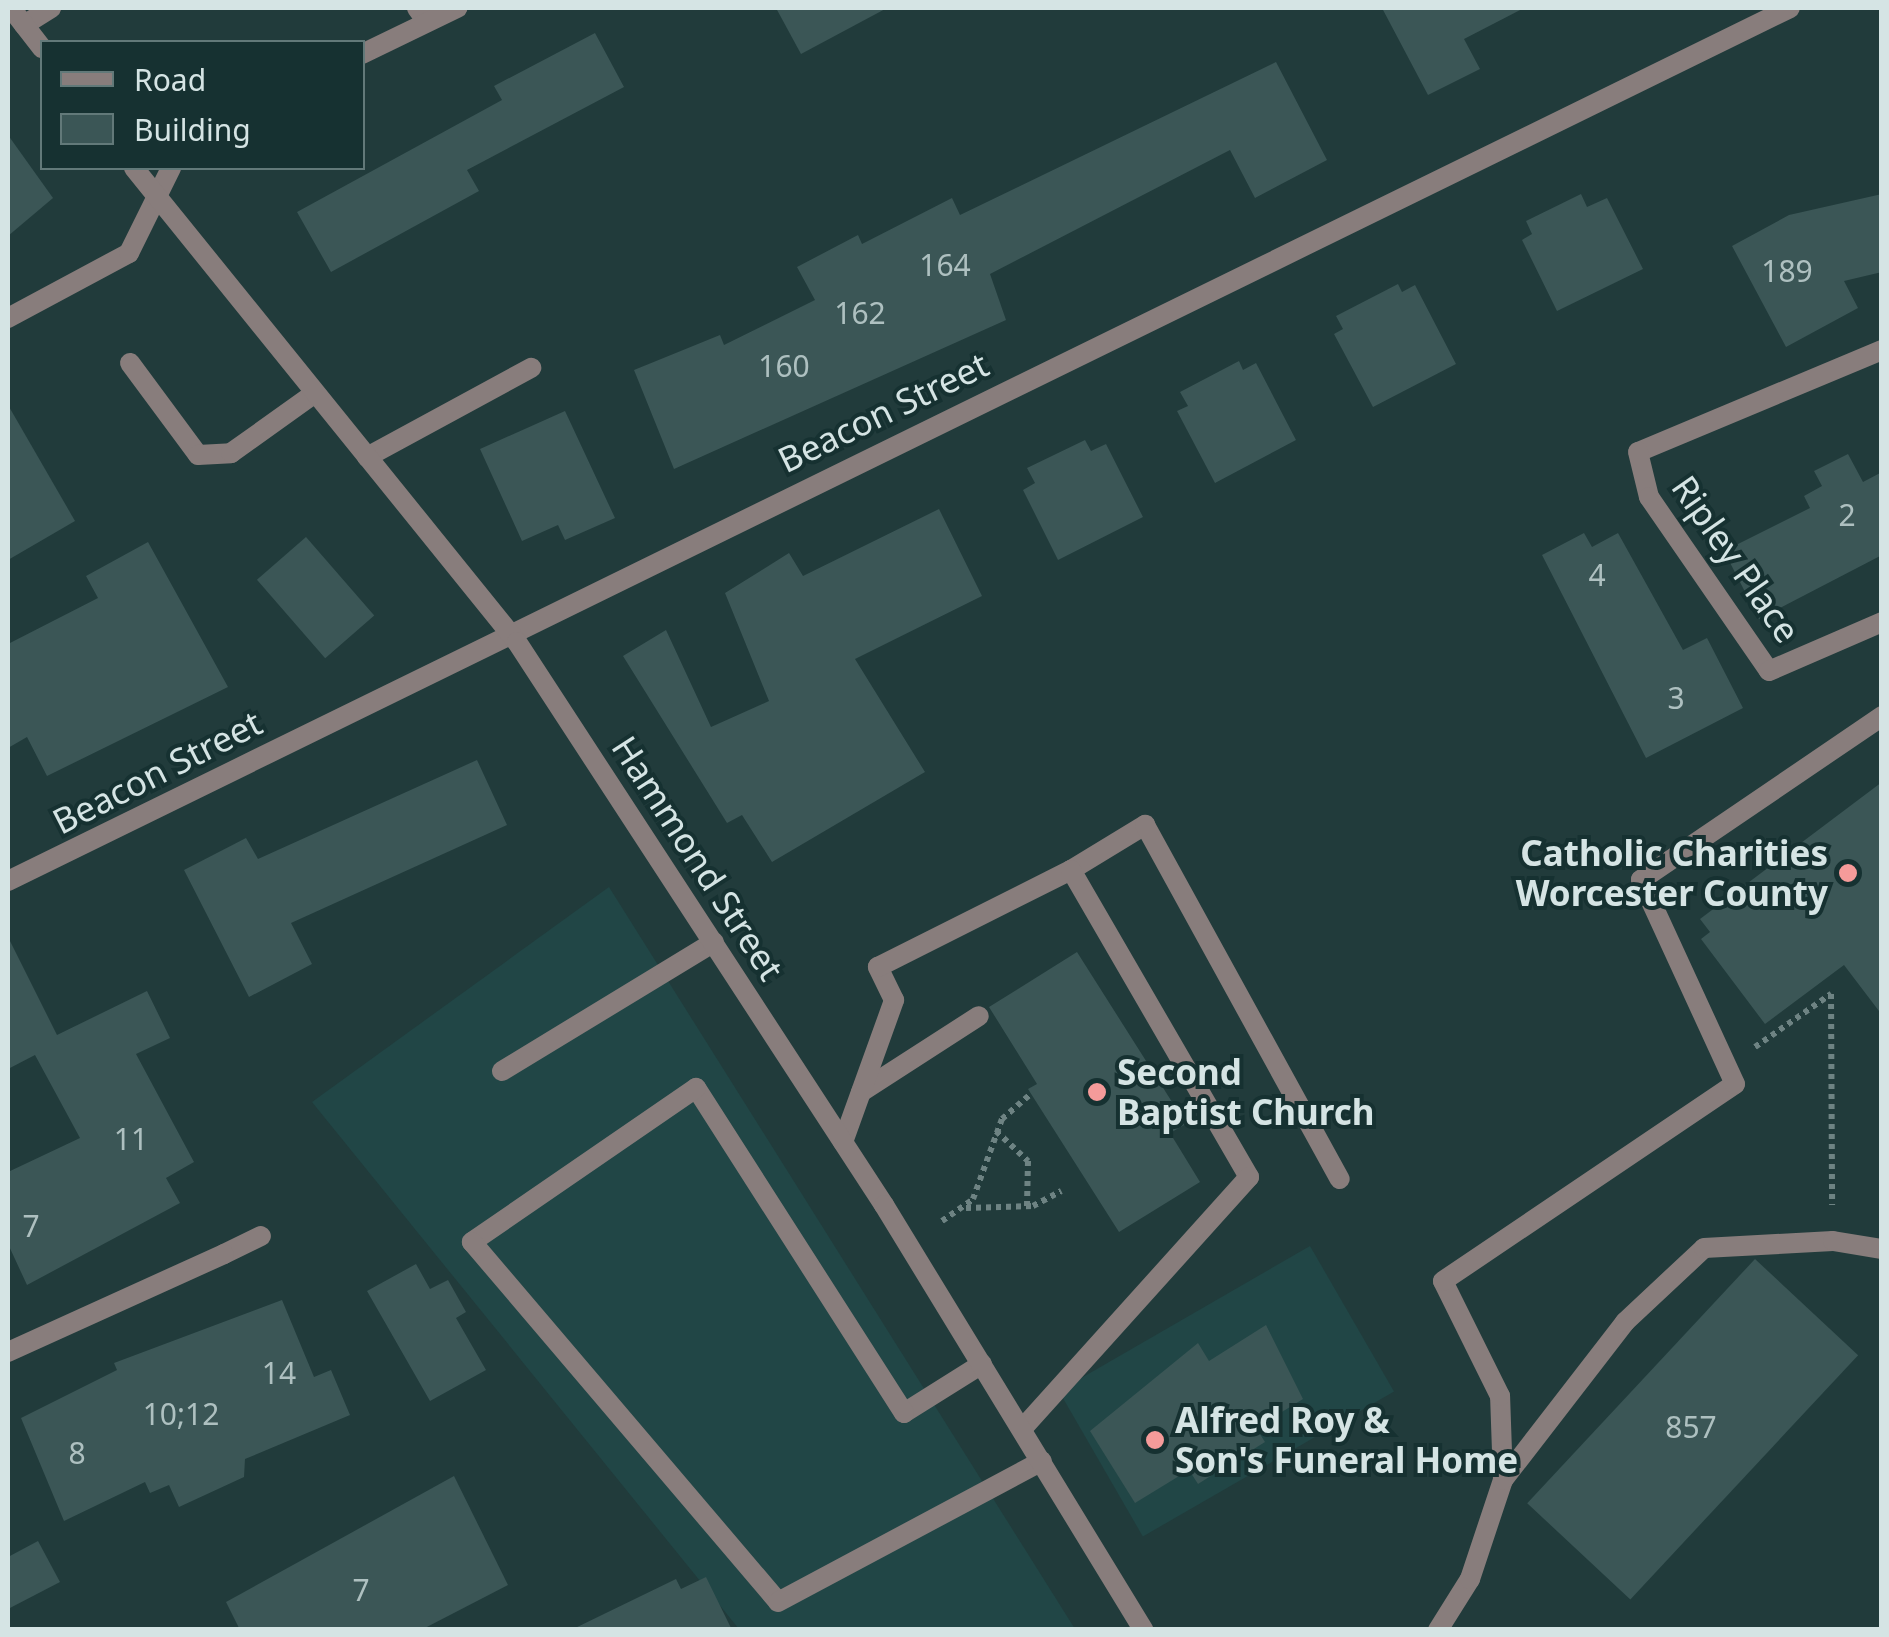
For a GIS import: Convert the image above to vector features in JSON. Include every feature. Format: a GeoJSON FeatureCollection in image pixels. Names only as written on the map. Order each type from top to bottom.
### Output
{"type":"FeatureCollection","features":[{"type":"Feature","properties":{"kind":"street"},"geometry":{"type":"LineString","coordinates":[[11,8],[40,45]]}},
{"type":"Feature","properties":{"kind":"street"},"geometry":{"type":"LineString","coordinates":[[24,25],[50,8]]}},
{"type":"Feature","properties":{"kind":"street"},"geometry":{"type":"LineString","coordinates":[[365,52],[422,15],[456,8]]}},
{"type":"Feature","properties":{"kind":"street","name":"Beacon Street"},"geometry":{"type":"LineString","coordinates":[[8,882],[507,630],[1790,8]]}},
{"type":"Feature","properties":{"kind":"street","name":"Hammond Street"},"geometry":{"type":"LineString","coordinates":[[136,170],[507,630],[843,1142],[1042,1461],[1140,1628]]}},
{"type":"Feature","properties":{"kind":"street"},"geometry":{"type":"LineString","coordinates":[[8,318],[129,252],[170,170]]}},
{"type":"Feature","properties":{"kind":"street","name":"Ripley Place"},"geometry":{"type":"LineString","coordinates":[[1882,350],[1638,452],[1649,497],[1769,672],[1882,622]]}},
{"type":"Feature","properties":{"kind":"street"},"geometry":{"type":"LineString","coordinates":[[130,363],[198,455],[231,454],[315,393]]}},
{"type":"Feature","properties":{"kind":"street"},"geometry":{"type":"LineString","coordinates":[[367,458],[531,368]]}},
{"type":"Feature","properties":{"kind":"street"},"geometry":{"type":"LineString","coordinates":[[1503,1480],[1500,1396],[1443,1281],[1735,1084],[1641,880],[1882,716]]}},
{"type":"Feature","properties":{"kind":"street"},"geometry":{"type":"LineString","coordinates":[[843,1142],[894,1000],[878,966],[1071,870],[1144,825],[1340,1179]]}},
{"type":"Feature","properties":{"kind":"street"},"geometry":{"type":"LineString","coordinates":[[1022,1429],[1248,1177],[1071,870]]}},
{"type":"Feature","properties":{"kind":"street"},"geometry":{"type":"LineString","coordinates":[[502,1071],[714,942]]}},
{"type":"Feature","properties":{"kind":"street"},"geometry":{"type":"LineString","coordinates":[[861,1092],[979,1016]]}},
{"type":"Feature","properties":{"kind":"street"},"geometry":{"type":"LineString","coordinates":[[982,1364],[904,1413],[696,1088],[472,1242],[778,1602],[1042,1461]]}},
{"type":"Feature","properties":{"kind":"street"},"geometry":{"type":"LineString","coordinates":[[8,1352],[261,1236]]}},
{"type":"Feature","properties":{"kind":"street"},"geometry":{"type":"LineString","coordinates":[[1438,1630],[1470,1579],[1503,1480],[1625,1322],[1704,1248],[1834,1241],[1882,1248]]}},
{"type":"Feature","properties":{"kind":"path"},"geometry":{"type":"LineString","coordinates":[[1727,1066],[1831,994],[1834,1241]]}},
{"type":"Feature","properties":{"kind":"path"},"geometry":{"type":"LineString","coordinates":[[964,1208],[996,1131],[1031,1094]]}},
{"type":"Feature","properties":{"kind":"path"},"geometry":{"type":"LineString","coordinates":[[996,1131],[1028,1161],[1027,1206]]}},
{"type":"Feature","properties":{"kind":"path"},"geometry":{"type":"LineString","coordinates":[[942,1221],[964,1208],[1027,1206],[1060,1191]]}},
{"type":"Feature","properties":{"kind":"shaded area"},"geometry":{"type":"Polygon","coordinates":[[[609,887],[1075,1629],[739,1629],[312,1102],[609,887]]]}},
{"type":"Feature","properties":{"kind":"shaded area"},"geometry":{"type":"Polygon","coordinates":[[[1310,1246],[1394,1391],[1143,1536],[1059,1391],[1310,1246]]]}},
{"type":"Feature","properties":{"kind":"building"},"geometry":{"type":"Polygon","coordinates":[[[776,8],[887,8],[801,54],[776,8]]]}},
{"type":"Feature","properties":{"kind":"building"},"geometry":{"type":"Polygon","coordinates":[[[1382,8],[1524,8],[1464,39],[1480,69],[1428,95],[1382,8]]]}},
{"type":"Feature","properties":{"kind":"building"},"geometry":{"type":"Polygon","coordinates":[[[595,33],[624,87],[467,170],[479,191],[331,272],[297,212],[502,100],[494,86],[595,33]]]}},
{"type":"Feature","properties":{"kind":"building"},"geometry":{"type":"Polygon","coordinates":[[[1276,62],[1327,160],[1255,198],[1230,150],[990,274],[1006,320],[674,469],[634,370],[720,335],[724,345],[815,300],[797,267],[858,235],[862,244],[952,198],[960,215],[1276,62]]]}},
{"type":"Feature","properties":{"kind":"building"},"geometry":{"type":"Polygon","coordinates":[[[8,135],[53,198],[8,236],[8,135]]]}},
{"type":"Feature","properties":{"kind":"building"},"geometry":{"type":"Polygon","coordinates":[[[1581,194],[1587,207],[1607,198],[1643,269],[1557,311],[1522,240],[1532,234],[1526,221],[1581,194]]]}},
{"type":"Feature","properties":{"kind":"building"},"geometry":{"type":"Polygon","coordinates":[[[1882,194],[1882,272],[1844,281],[1858,308],[1786,347],[1732,246],[1789,215],[1882,194]]]}},
{"type":"Feature","properties":{"kind":"building"},"geometry":{"type":"Polygon","coordinates":[[[1398,284],[1402,292],[1415,285],[1456,364],[1373,407],[1334,334],[1343,329],[1336,316],[1398,284]]]}},
{"type":"Feature","properties":{"kind":"building"},"geometry":{"type":"Polygon","coordinates":[[[1239,361],[1243,370],[1256,363],[1296,440],[1215,483],[1177,411],[1188,406],[1180,392],[1239,361]]]}},
{"type":"Feature","properties":{"kind":"building"},"geometry":{"type":"Polygon","coordinates":[[[8,405],[75,521],[8,560],[8,405]]]}},
{"type":"Feature","properties":{"kind":"building"},"geometry":{"type":"Polygon","coordinates":[[[565,411],[615,518],[565,540],[558,525],[522,541],[480,449],[565,411]]]}},
{"type":"Feature","properties":{"kind":"building"},"geometry":{"type":"Polygon","coordinates":[[[1085,440],[1091,451],[1106,444],[1143,517],[1058,560],[1023,490],[1035,483],[1027,468],[1085,440]]]}},
{"type":"Feature","properties":{"kind":"building"},"geometry":{"type":"Polygon","coordinates":[[[1848,454],[1863,482],[1882,472],[1882,555],[1759,619],[1724,551],[1810,508],[1804,496],[1822,486],[1814,471],[1848,454]]]}},
{"type":"Feature","properties":{"kind":"building"},"geometry":{"type":"Polygon","coordinates":[[[939,509],[982,596],[855,659],[925,772],[772,862],[742,815],[727,823],[623,656],[666,630],[711,727],[769,701],[725,593],[789,553],[803,576],[939,509]]]}},
{"type":"Feature","properties":{"kind":"building"},"geometry":{"type":"Polygon","coordinates":[[[1584,533],[1592,547],[1618,533],[1683,650],[1707,638],[1743,708],[1646,758],[1542,555],[1584,533]]]}},
{"type":"Feature","properties":{"kind":"building"},"geometry":{"type":"Polygon","coordinates":[[[306,537],[374,615],[325,658],[257,580],[306,537]]]}},
{"type":"Feature","properties":{"kind":"building"},"geometry":{"type":"Polygon","coordinates":[[[148,542],[228,687],[47,776],[27,737],[8,748],[8,644],[98,598],[86,576],[148,542]]]}},
{"type":"Feature","properties":{"kind":"building"},"geometry":{"type":"Polygon","coordinates":[[[477,760],[507,825],[291,923],[312,964],[249,997],[184,870],[246,838],[258,859],[477,760]]]}},
{"type":"Feature","properties":{"kind":"building"},"geometry":{"type":"Polygon","coordinates":[[[1882,782],[1882,1015],[1844,965],[1765,1024],[1701,939],[1710,932],[1700,919],[1882,782]]]}},
{"type":"Feature","properties":{"kind":"building"},"geometry":{"type":"Polygon","coordinates":[[[8,937],[57,1035],[147,991],[170,1038],[136,1054],[194,1162],[166,1178],[180,1203],[27,1285],[8,1244],[8,1172],[80,1138],[35,1055],[8,1069],[8,937]]]}},
{"type":"Feature","properties":{"kind":"building","name":"Second Baptist Church"},"geometry":{"type":"Polygon","coordinates":[[[1077,952],[1186,1124],[1170,1133],[1200,1182],[1119,1232],[1028,1089],[1037,1084],[989,1007],[1077,952]]]}},
{"type":"Feature","properties":{"kind":"building"},"geometry":{"type":"Polygon","coordinates":[[[1755,1259],[1858,1355],[1630,1599],[1527,1503],[1755,1259]]]}},
{"type":"Feature","properties":{"kind":"building"},"geometry":{"type":"Polygon","coordinates":[[[416,1264],[430,1289],[448,1280],[466,1312],[456,1318],[486,1370],[430,1401],[367,1291],[416,1264]]]}},
{"type":"Feature","properties":{"kind":"building"},"geometry":{"type":"Polygon","coordinates":[[[282,1300],[314,1377],[331,1370],[350,1415],[245,1459],[244,1477],[179,1507],[169,1485],[150,1493],[145,1482],[64,1521],[21,1418],[117,1370],[114,1363],[282,1300]]]}},
{"type":"Feature","properties":{"kind":"building"},"geometry":{"type":"Polygon","coordinates":[[[1266,1325],[1303,1399],[1256,1428],[1265,1442],[1198,1484],[1189,1470],[1135,1503],[1090,1431],[1198,1343],[1209,1361],[1266,1325]]]}},
{"type":"Feature","properties":{"kind":"building"},"geometry":{"type":"Polygon","coordinates":[[[454,1476],[508,1585],[421,1630],[240,1630],[226,1602],[454,1476]]]}},
{"type":"Feature","properties":{"kind":"building"},"geometry":{"type":"Polygon","coordinates":[[[38,1541],[60,1582],[8,1609],[8,1557],[38,1541]]]}},
{"type":"Feature","properties":{"kind":"building"},"geometry":{"type":"Polygon","coordinates":[[[706,1577],[732,1630],[571,1630],[676,1579],[681,1589],[706,1577]]]}},
{"type":"Feature","properties":{"kind":"place","name":"Catholic Charities Worcester County"},"geometry":{"type":"Point","coordinates":[1848,873]}},
{"type":"Feature","properties":{"kind":"place","name":"Second Baptist Church"},"geometry":{"type":"Point","coordinates":[1097,1092]}},
{"type":"Feature","properties":{"kind":"place","name":"Alfred Roy & Son's Funeral Home"},"geometry":{"type":"Point","coordinates":[1155,1440]}}]}
